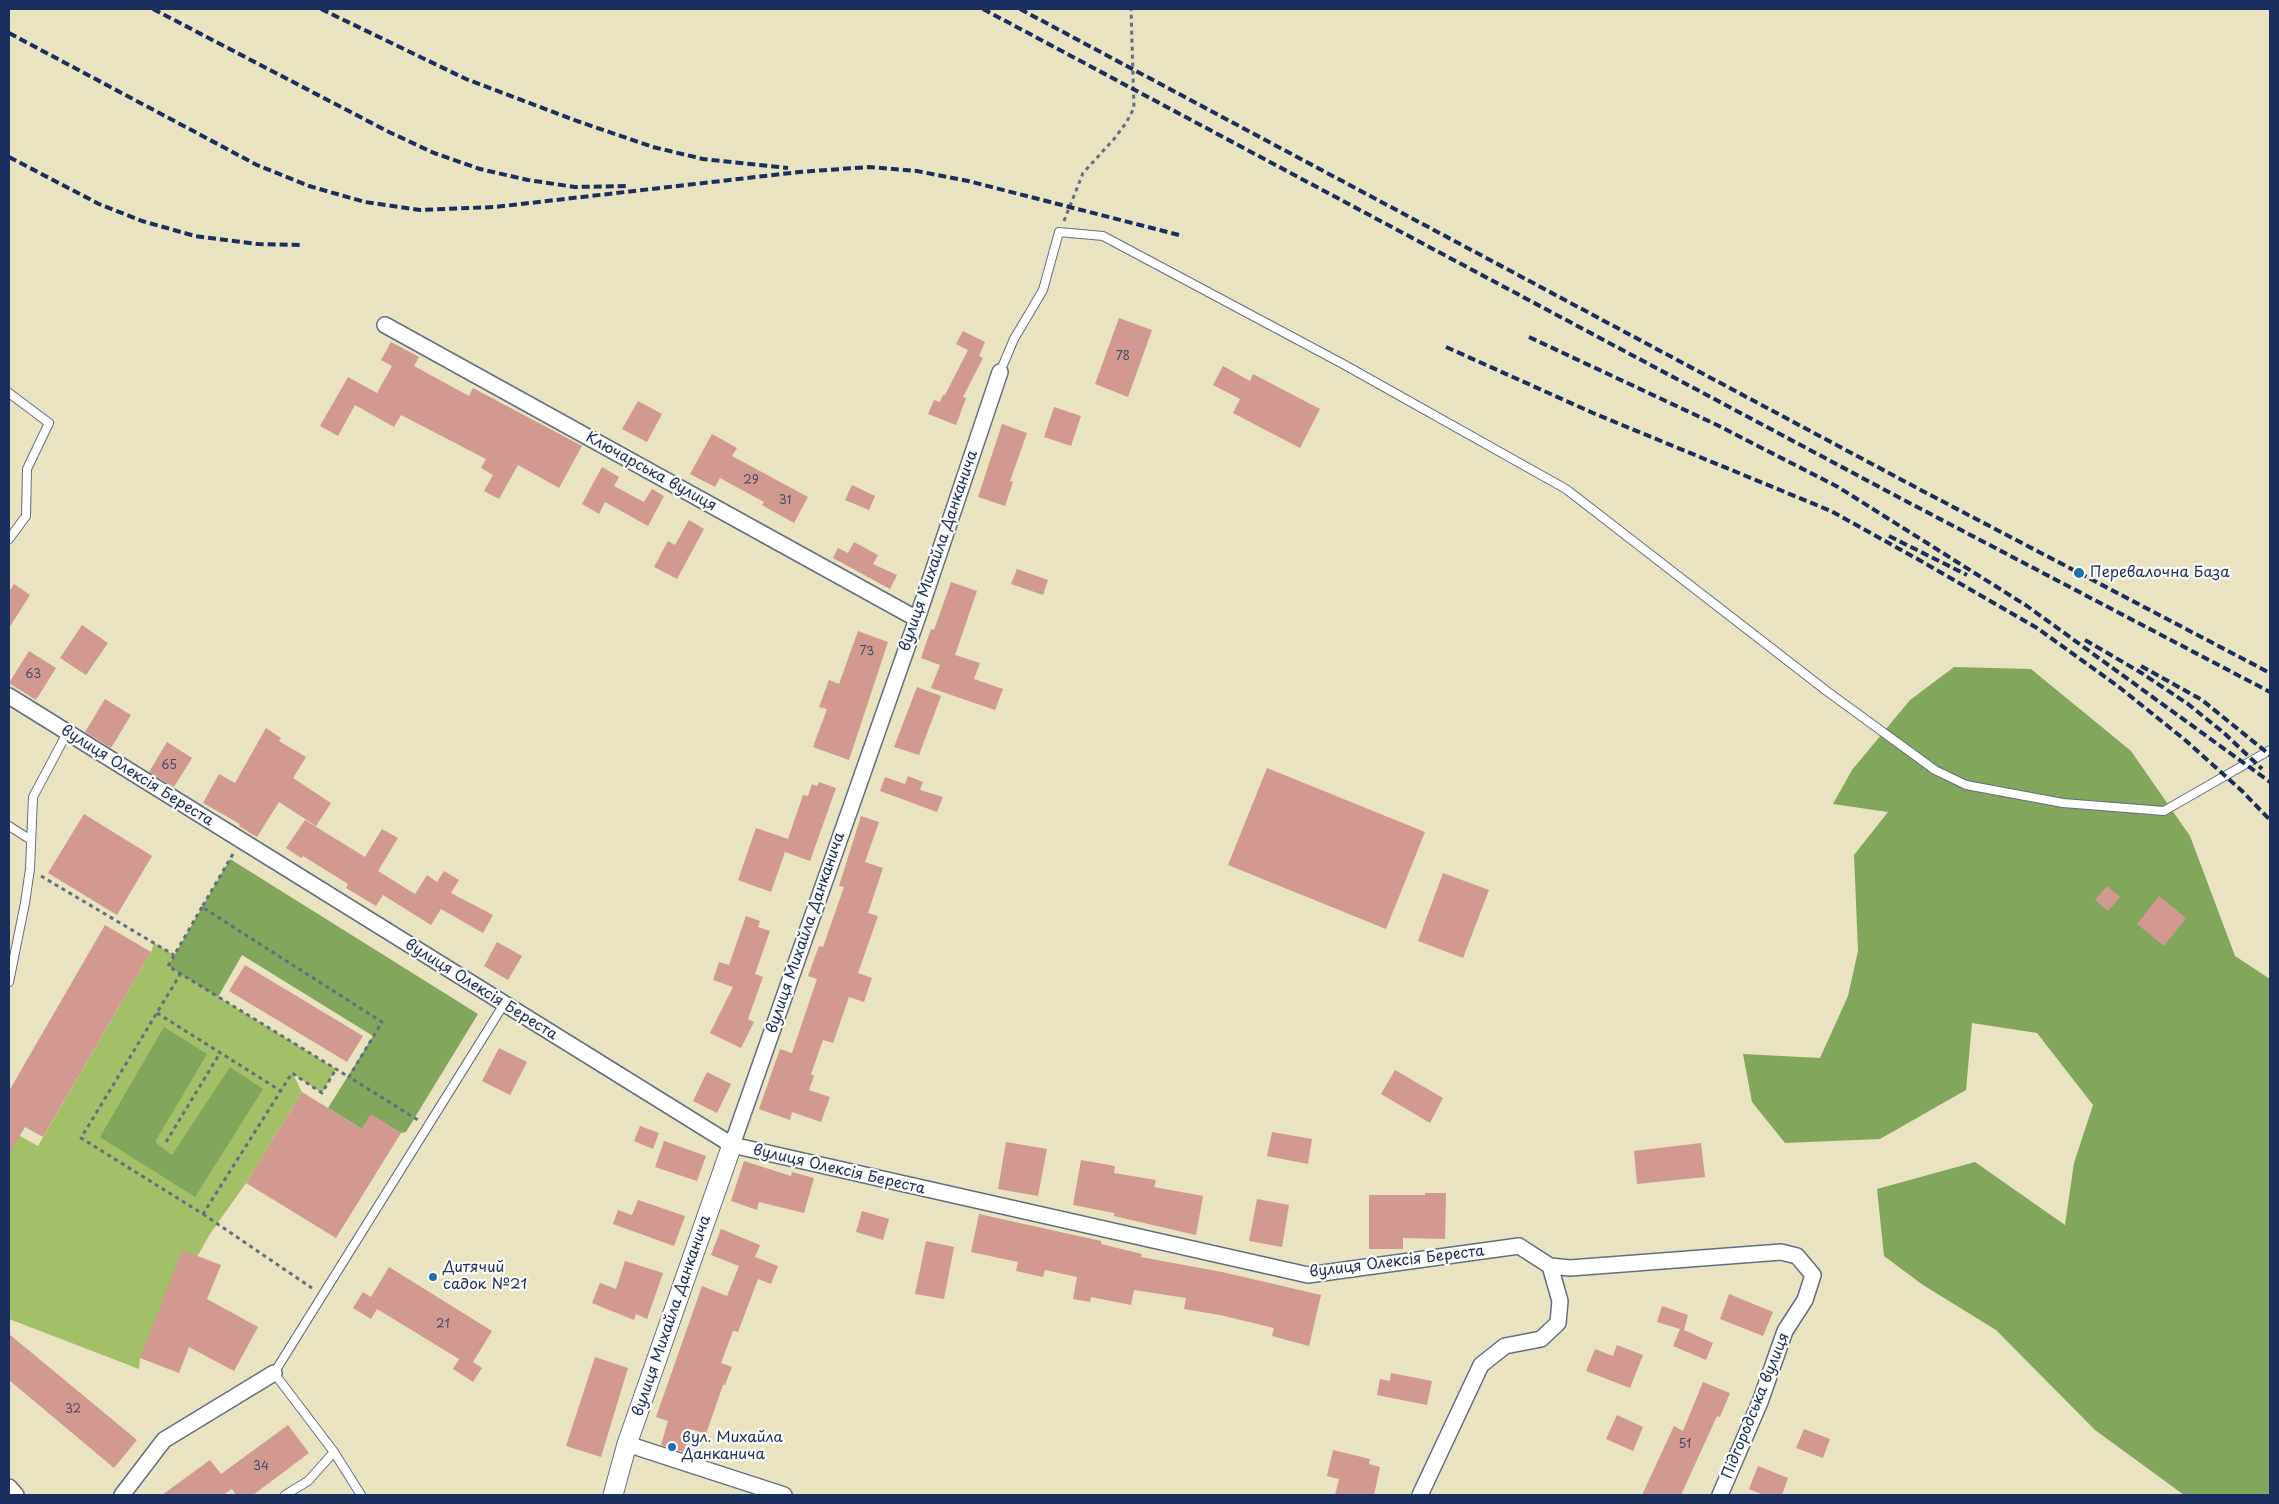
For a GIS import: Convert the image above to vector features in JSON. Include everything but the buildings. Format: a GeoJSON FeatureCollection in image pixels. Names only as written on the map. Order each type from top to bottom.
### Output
{"type":"FeatureCollection","features":[{"type":"Feature","properties":{"kind":"street","name":"Ключарська вулиця"},"geometry":{"type":"LineString","coordinates":[[385,325],[917,619]]}},
{"type":"Feature","properties":{"kind":"street","name":"вулиця Михайла Данканича"},"geometry":{"type":"LineString","coordinates":[[613,1495],[628,1444],[917,619],[1000,372]]}},
{"type":"Feature","properties":{"kind":"street","name":"вулиця Олексія Береста"},"geometry":{"type":"LineString","coordinates":[[9,696],[732,1146],[1308,1275],[1520,1246],[1550,1266],[1570,1268],[1781,1252]]}},
{"type":"Feature","properties":{"kind":"street","name":"Підгородська вулиця"},"geometry":{"type":"LineString","coordinates":[[1720,1495],[1760,1402],[1785,1331],[1805,1300],[1813,1275],[1797,1256],[1781,1252]]}},
{"type":"Feature","properties":{"kind":"street"},"geometry":{"type":"LineString","coordinates":[[1420,1495],[1481,1365],[1505,1346],[1540,1339],[1558,1324],[1560,1301],[1550,1266]]}},
{"type":"Feature","properties":{"kind":"street"},"geometry":{"type":"LineString","coordinates":[[122,1495],[164,1440],[274,1373]]}},
{"type":"Feature","properties":{"kind":"street"},"geometry":{"type":"LineString","coordinates":[[628,1444],[784,1495]]}},
{"type":"Feature","properties":{"kind":"street"},"geometry":{"type":"LineString","coordinates":[[9,1487],[16,1495]]}},
{"type":"Feature","properties":{"kind":"lane"},"geometry":{"type":"LineString","coordinates":[[1000,372],[1014,339],[1043,290],[1059,232],[1103,236],[1343,364],[1566,489],[1828,692],[1935,770],[1966,785],[2063,803],[2164,811],[2270,750]]}},
{"type":"Feature","properties":{"kind":"lane"},"geometry":{"type":"LineString","coordinates":[[9,392],[49,423],[27,469],[26,516],[9,539]]}},
{"type":"Feature","properties":{"kind":"lane"},"geometry":{"type":"LineString","coordinates":[[9,982],[30,869],[33,797],[67,733]]}},
{"type":"Feature","properties":{"kind":"lane"},"geometry":{"type":"LineString","coordinates":[[9,826],[30,840]]}},
{"type":"Feature","properties":{"kind":"lane"},"geometry":{"type":"LineString","coordinates":[[361,1495],[334,1452],[274,1373],[504,1004]]}},
{"type":"Feature","properties":{"kind":"lane"},"geometry":{"type":"LineString","coordinates":[[285,1495],[308,1481],[334,1452]]}},
{"type":"Feature","properties":{"kind":"path"},"geometry":{"type":"LineString","coordinates":[[1059,232],[1083,173],[1103,153],[1126,123],[1134,108],[1131,9]]}},
{"type":"Feature","properties":{"kind":"path"},"geometry":{"type":"LineString","coordinates":[[241,840],[168,966],[428,1127]]}},
{"type":"Feature","properties":{"kind":"path"},"geometry":{"type":"LineString","coordinates":[[30,869],[174,955]]}},
{"type":"Feature","properties":{"kind":"path"},"geometry":{"type":"LineString","coordinates":[[202,907],[382,1022],[349,1077]]}},
{"type":"Feature","properties":{"kind":"path"},"geometry":{"type":"LineString","coordinates":[[181,974],[80,1138],[203,1214],[322,1296]]}},
{"type":"Feature","properties":{"kind":"path"},"geometry":{"type":"LineString","coordinates":[[157,1013],[281,1091]]}},
{"type":"Feature","properties":{"kind":"path"},"geometry":{"type":"LineString","coordinates":[[166,1142],[220,1053]]}},
{"type":"Feature","properties":{"kind":"path"},"geometry":{"type":"LineString","coordinates":[[203,1214],[292,1073],[322,1092],[336,1069]]}},
{"type":"Feature","properties":{"kind":"green space"},"geometry":{"type":"Polygon","coordinates":[[[1954,667],[2031,669],[2131,751],[2190,836],[2235,956],[2270,979],[2270,1495],[2184,1495],[2095,1430],[1996,1330],[1923,1285],[1884,1256],[1877,1189],[1975,1162],[2065,1225],[2074,1163],[2093,1105],[2037,1033],[1972,1023],[1966,1090],[1880,1139],[1785,1143],[1752,1102],[1743,1054],[1820,1058],[1848,996],[1858,951],[1854,855],[1888,812],[1833,804],[1852,770],[1910,700],[1954,667]]]}},
{"type":"Feature","properties":{"kind":"green space"},"geometry":{"type":"Polygon","coordinates":[[[230,859],[478,1014],[406,1132],[401,1133],[371,1115],[362,1129],[328,1108],[373,1036],[242,955],[218,997],[168,966],[230,859]]]}},
{"type":"Feature","properties":{"kind":"green space"},"geometry":{"type":"Polygon","coordinates":[[[154,943],[174,955],[168,966],[336,1069],[322,1093],[293,1074],[302,1092],[246,1183],[210,1234],[140,1358],[139,1369],[9,1319],[9,1139],[13,1132],[38,1146],[151,952],[154,943]]]}},
{"type":"Feature","properties":{"kind":"green space"},"geometry":{"type":"Polygon","coordinates":[[[164,1027],[207,1054],[155,1142],[172,1155],[230,1067],[263,1089],[195,1197],[100,1137],[164,1027]]]}},
{"type":"Feature","properties":{"kind":"railway"},"geometry":{"type":"LineString","coordinates":[[153,9],[389,132],[434,153],[480,169],[528,180],[575,187],[626,186]]}},
{"type":"Feature","properties":{"kind":"railway"},"geometry":{"type":"LineString","coordinates":[[321,9],[466,79],[577,121],[653,147],[703,159],[788,168]]}},
{"type":"Feature","properties":{"kind":"railway"},"geometry":{"type":"LineString","coordinates":[[983,9],[1900,498],[2270,692]]}},
{"type":"Feature","properties":{"kind":"railway"},"geometry":{"type":"LineString","coordinates":[[1020,9],[1917,488],[2270,673]]}},
{"type":"Feature","properties":{"kind":"railway"},"geometry":{"type":"LineString","coordinates":[[9,33],[257,165],[309,186],[365,202],[420,210],[495,207],[799,172],[869,167],[917,171],[968,181],[1183,236]]}},
{"type":"Feature","properties":{"kind":"railway"},"geometry":{"type":"LineString","coordinates":[[9,157],[99,204],[142,221],[195,236],[258,244],[302,245]]}},
{"type":"Feature","properties":{"kind":"railway"},"geometry":{"type":"LineString","coordinates":[[1529,337],[1717,425],[1838,487],[2027,606],[2270,782]]}},
{"type":"Feature","properties":{"kind":"railway"},"geometry":{"type":"LineString","coordinates":[[1446,347],[1593,413],[1831,511],[1921,561],[2037,628],[2119,687],[2184,739],[2242,791],[2270,820]]}},
{"type":"Feature","properties":{"kind":"railway"},"geometry":{"type":"LineString","coordinates":[[1889,536],[1967,575]]}},
{"type":"Feature","properties":{"kind":"railway"},"geometry":{"type":"LineString","coordinates":[[2085,640],[2140,672],[2188,704],[2224,733],[2262,769]]}},
{"type":"Feature","properties":{"kind":"railway"},"geometry":{"type":"LineString","coordinates":[[2141,666],[2202,700],[2270,755]]}},
{"type":"Feature","properties":{"kind":"place","name":"Перевалочна База"},"geometry":{"type":"Point","coordinates":[2079,573]}},
{"type":"Feature","properties":{"kind":"place","name":"Дитячий садок №21"},"geometry":{"type":"Point","coordinates":[433,1277]}},
{"type":"Feature","properties":{"kind":"place","name":"вул. Михайла Данканича"},"geometry":{"type":"Point","coordinates":[672,1447]}}]}
